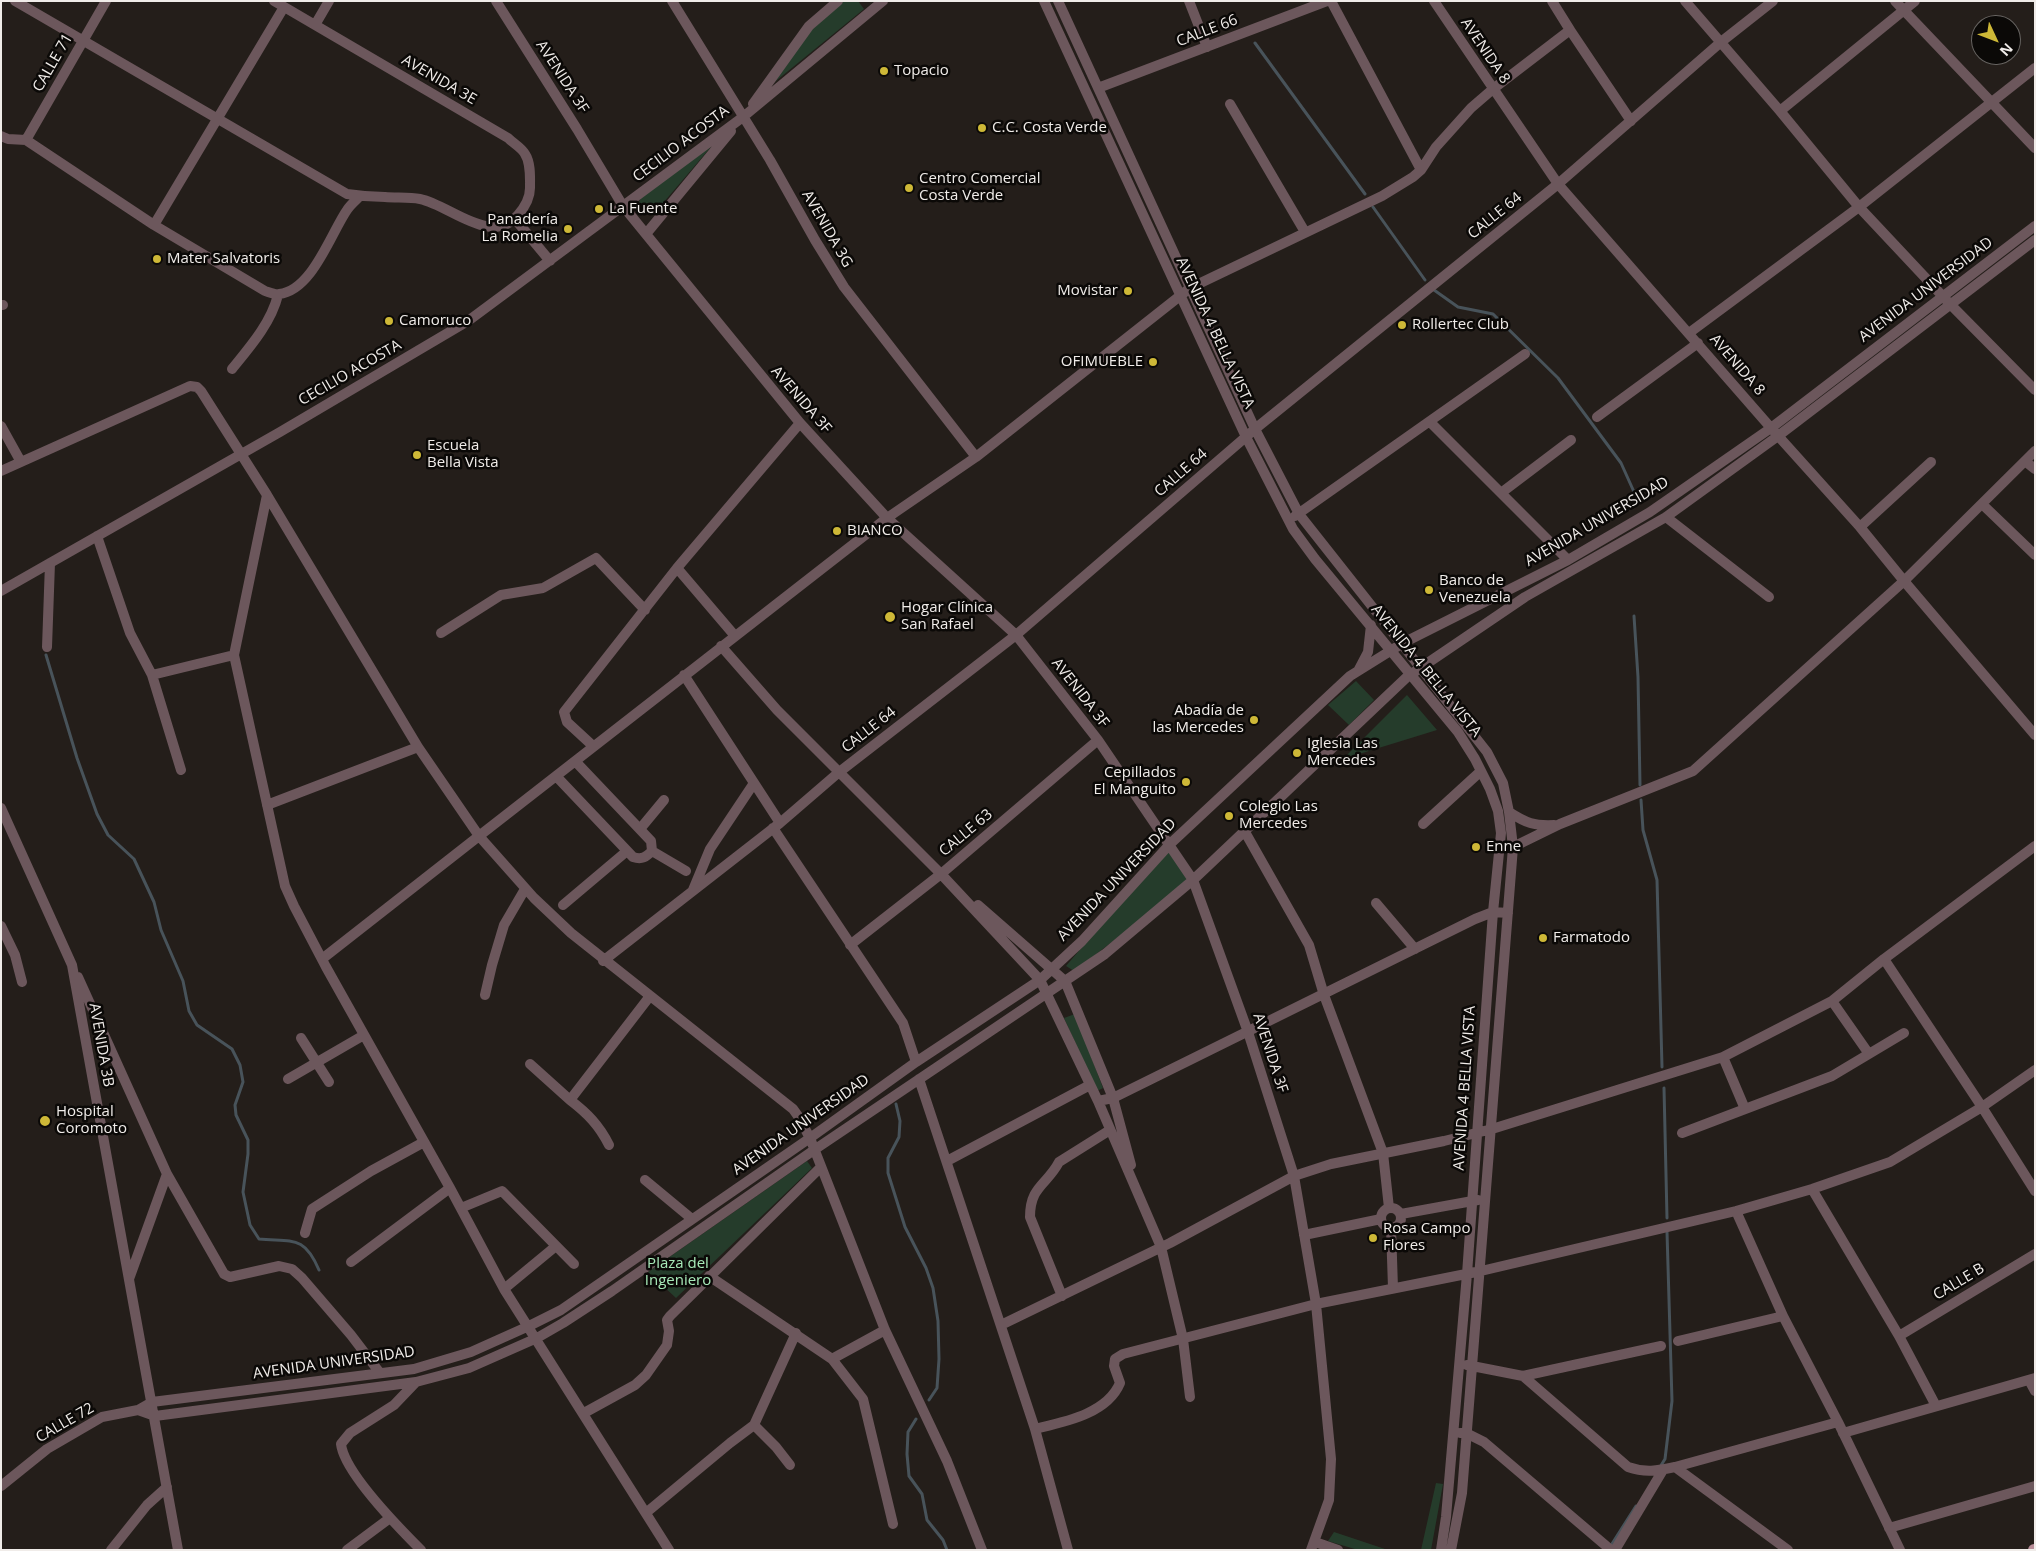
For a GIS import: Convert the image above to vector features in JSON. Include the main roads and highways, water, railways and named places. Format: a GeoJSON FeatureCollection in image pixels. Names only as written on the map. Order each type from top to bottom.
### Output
{"type":"FeatureCollection","features":[{"type":"Feature","properties":{"kind":"waterway"},"geometry":{"type":"LineString","coordinates":[[1255,43],[1365,194]]}},
{"type":"Feature","properties":{"kind":"waterway"},"geometry":{"type":"LineString","coordinates":[[1373,207],[1425,280]]}},
{"type":"Feature","properties":{"kind":"waterway"},"geometry":{"type":"LineString","coordinates":[[1434,290],[1458,307],[1493,314],[1558,378],[1621,463],[1639,503]]}},
{"type":"Feature","properties":{"kind":"waterway"},"geometry":{"type":"LineString","coordinates":[[1634,616],[1638,677],[1640,785]]}},
{"type":"Feature","properties":{"kind":"waterway"},"geometry":{"type":"LineString","coordinates":[[46,655],[77,758],[97,814],[108,835],[134,859],[154,902],[161,930],[183,981],[189,1011],[197,1025],[232,1049],[240,1065],[243,1082],[235,1105],[236,1115],[248,1140],[243,1192],[250,1225],[259,1239],[296,1242],[308,1251],[319,1270]]}},
{"type":"Feature","properties":{"kind":"waterway"},"geometry":{"type":"LineString","coordinates":[[1641,800],[1643,830],[1657,880],[1662,1067]]}},
{"type":"Feature","properties":{"kind":"waterway"},"geometry":{"type":"LineString","coordinates":[[1664,1088],[1667,1218]]}},
{"type":"Feature","properties":{"kind":"waterway"},"geometry":{"type":"LineString","coordinates":[[896,1104],[900,1121],[899,1137],[888,1158],[888,1173],[905,1227],[926,1268],[933,1288],[938,1321],[939,1359],[937,1388],[929,1400]]}},
{"type":"Feature","properties":{"kind":"waterway"},"geometry":{"type":"LineString","coordinates":[[1660,1467],[1665,1459],[1672,1401],[1667,1232]]}},
{"type":"Feature","properties":{"kind":"waterway"},"geometry":{"type":"LineString","coordinates":[[916,1419],[908,1432],[909,1476],[922,1494],[927,1520],[943,1540],[947,1550]]}},
{"type":"Feature","properties":{"kind":"waterway"},"geometry":{"type":"LineString","coordinates":[[1610,1547],[1636,1506]]}},
{"type":"Feature","properties":{"kind":"place","name":"Topacio"},"geometry":{"type":"Point","coordinates":[884,71]}},
{"type":"Feature","properties":{"kind":"place","name":"C.C. Costa Verde"},"geometry":{"type":"Point","coordinates":[982,128]}},
{"type":"Feature","properties":{"kind":"place","name":"Centro Comercial Costa Verde"},"geometry":{"type":"Point","coordinates":[909,188]}},
{"type":"Feature","properties":{"kind":"place","name":"La Fuente"},"geometry":{"type":"Point","coordinates":[599,209]}},
{"type":"Feature","properties":{"kind":"place","name":"Panadería La Romelia"},"geometry":{"type":"Point","coordinates":[568,229]}},
{"type":"Feature","properties":{"kind":"place","name":"Mater Salvatoris"},"geometry":{"type":"Point","coordinates":[157,259]}},
{"type":"Feature","properties":{"kind":"place","name":"Movistar"},"geometry":{"type":"Point","coordinates":[1128,291]}},
{"type":"Feature","properties":{"kind":"place","name":"Camoruco"},"geometry":{"type":"Point","coordinates":[389,321]}},
{"type":"Feature","properties":{"kind":"place","name":"Rollertec Club"},"geometry":{"type":"Point","coordinates":[1402,325]}},
{"type":"Feature","properties":{"kind":"place","name":"OFIMUEBLE"},"geometry":{"type":"Point","coordinates":[1153,362]}},
{"type":"Feature","properties":{"kind":"place","name":"Escuela Bella Vista"},"geometry":{"type":"Point","coordinates":[417,455]}},
{"type":"Feature","properties":{"kind":"place","name":"BIANCO"},"geometry":{"type":"Point","coordinates":[837,531]}},
{"type":"Feature","properties":{"kind":"place","name":"Banco de Venezuela"},"geometry":{"type":"Point","coordinates":[1429,590]}},
{"type":"Feature","properties":{"kind":"place","name":"Hogar Clínica San Rafael"},"geometry":{"type":"Point","coordinates":[890,617]}},
{"type":"Feature","properties":{"kind":"place","name":"Abadía de las Mercedes"},"geometry":{"type":"Point","coordinates":[1254,720]}},
{"type":"Feature","properties":{"kind":"place","name":"Iglesia Las Mercedes"},"geometry":{"type":"Point","coordinates":[1297,753]}},
{"type":"Feature","properties":{"kind":"place","name":"Cepillados El Manguito"},"geometry":{"type":"Point","coordinates":[1186,782]}},
{"type":"Feature","properties":{"kind":"place","name":"Colegio Las Mercedes"},"geometry":{"type":"Point","coordinates":[1229,816]}},
{"type":"Feature","properties":{"kind":"place","name":"Enne"},"geometry":{"type":"Point","coordinates":[1476,847]}},
{"type":"Feature","properties":{"kind":"place","name":"Farmatodo"},"geometry":{"type":"Point","coordinates":[1543,938]}},
{"type":"Feature","properties":{"kind":"place","name":"Hospital Coromoto"},"geometry":{"type":"Point","coordinates":[45,1121]}},
{"type":"Feature","properties":{"kind":"place","name":"Rosa Campo Flores"},"geometry":{"type":"Point","coordinates":[1373,1238]}},
{"type":"Feature","properties":{"kind":"park label","name":"Plaza del Ingeniero"},"geometry":{"type":"Point","coordinates":[678,1272]}}]}
